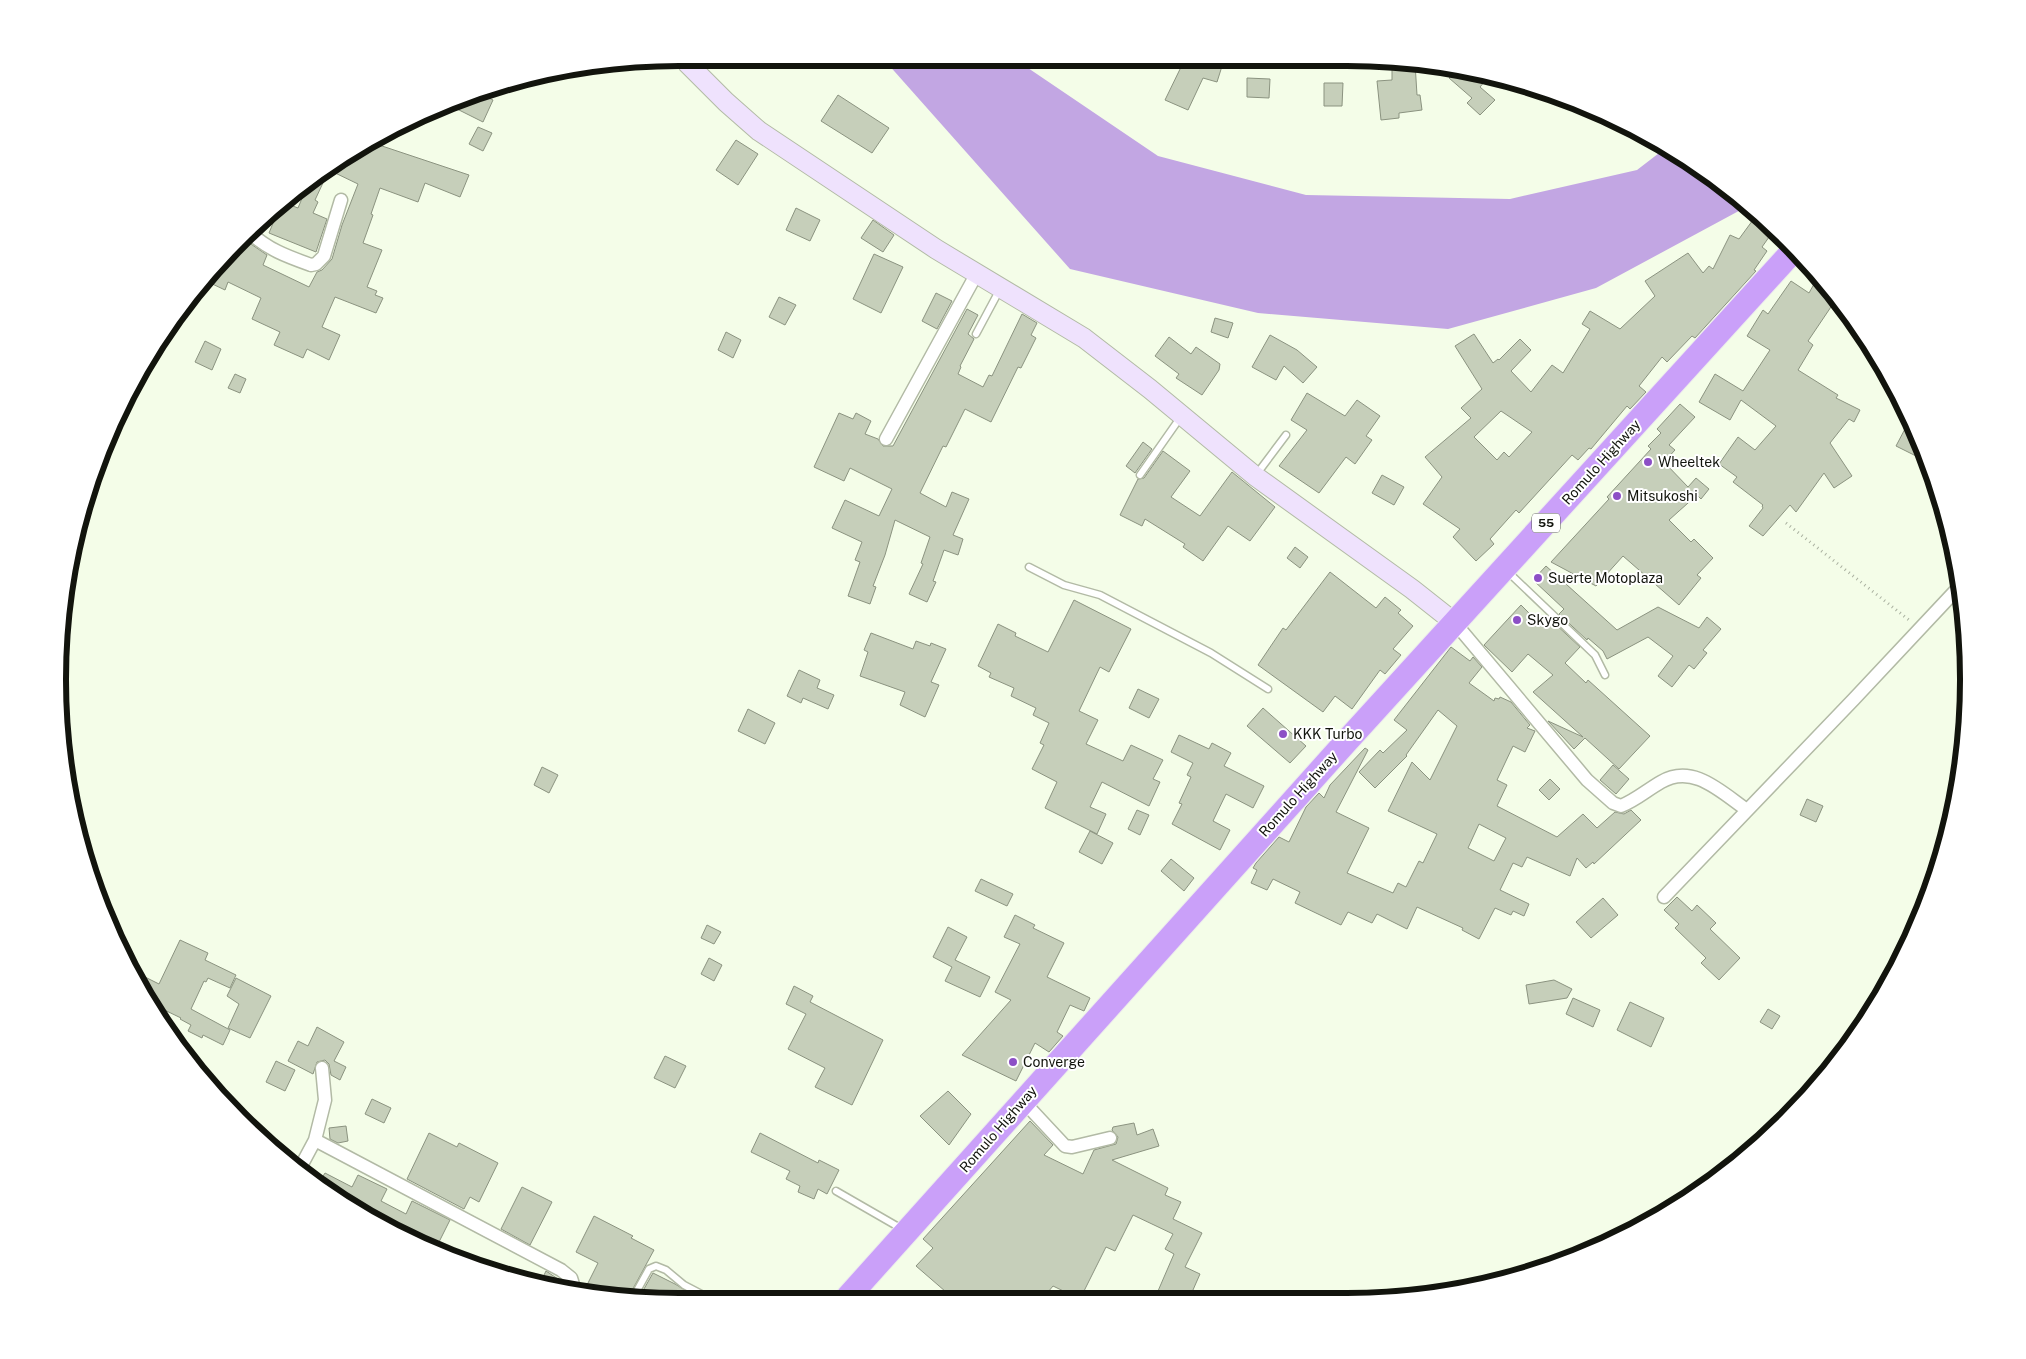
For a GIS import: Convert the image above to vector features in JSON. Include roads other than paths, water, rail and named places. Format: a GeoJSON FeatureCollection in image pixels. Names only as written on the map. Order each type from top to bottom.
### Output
{"type":"FeatureCollection","features":[{"type":"Feature","properties":{"kind":"highway","name":"Romulo Highway"},"geometry":{"type":"LineString","coordinates":[[852,1293],[1023,1101],[1789,255]]}},
{"type":"Feature","properties":{"kind":"street"},"geometry":{"type":"LineString","coordinates":[[690,66],[759,130],[861,200],[1084,338],[1120,364],[1255,476],[1412,589],[1455,623],[1587,780],[1613,803],[1621,806],[1633,802],[1661,782],[1678,775],[1686,775],[1703,781],[1748,810]]}},
{"type":"Feature","properties":{"kind":"street"},"geometry":{"type":"LineString","coordinates":[[255,237],[278,254],[311,265],[316,264],[324,256],[341,200]]}},
{"type":"Feature","properties":{"kind":"street"},"geometry":{"type":"LineString","coordinates":[[886,439],[977,273]]}},
{"type":"Feature","properties":{"kind":"street"},"geometry":{"type":"LineString","coordinates":[[1664,897],[1954,592]]}},
{"type":"Feature","properties":{"kind":"street"},"geometry":{"type":"LineString","coordinates":[[303,1163],[315,1140],[325,1100],[322,1068]]}},
{"type":"Feature","properties":{"kind":"street"},"geometry":{"type":"LineString","coordinates":[[1023,1101],[1065,1146],[1072,1147],[1110,1138]]}},
{"type":"Feature","properties":{"kind":"street"},"geometry":{"type":"LineString","coordinates":[[315,1140],[561,1270],[571,1278],[573,1283]]}},
{"type":"Feature","properties":{"kind":"lane"},"geometry":{"type":"LineString","coordinates":[[976,334],[1001,287]]}},
{"type":"Feature","properties":{"kind":"lane"},"geometry":{"type":"LineString","coordinates":[[1140,475],[1182,414]]}},
{"type":"Feature","properties":{"kind":"lane"},"geometry":{"type":"LineString","coordinates":[[1255,476],[1286,435]]}},
{"type":"Feature","properties":{"kind":"lane"},"geometry":{"type":"LineString","coordinates":[[1029,568],[1064,585],[1100,595],[1211,653],[1268,689]]}},
{"type":"Feature","properties":{"kind":"lane"},"geometry":{"type":"LineString","coordinates":[[1505,568],[1594,655],[1605,675]]}},
{"type":"Feature","properties":{"kind":"lane"},"geometry":{"type":"LineString","coordinates":[[836,1191],[908,1232]]}},
{"type":"Feature","properties":{"kind":"lane"},"geometry":{"type":"LineString","coordinates":[[637,1291],[649,1269],[656,1266],[699,1293]]}},
{"type":"Feature","properties":{"kind":"place","name":"Wheeltek"},"geometry":{"type":"Point","coordinates":[1648,462]}},
{"type":"Feature","properties":{"kind":"place","name":"Mitsukoshi"},"geometry":{"type":"Point","coordinates":[1617,496]}},
{"type":"Feature","properties":{"kind":"place","name":"Suerte Motoplaza"},"geometry":{"type":"Point","coordinates":[1538,578]}},
{"type":"Feature","properties":{"kind":"place","name":"Skygo"},"geometry":{"type":"Point","coordinates":[1517,620]}},
{"type":"Feature","properties":{"kind":"place","name":"KKK Turbo"},"geometry":{"type":"Point","coordinates":[1283,734]}},
{"type":"Feature","properties":{"kind":"place","name":"Converge"},"geometry":{"type":"Point","coordinates":[1013,1062]}}]}
